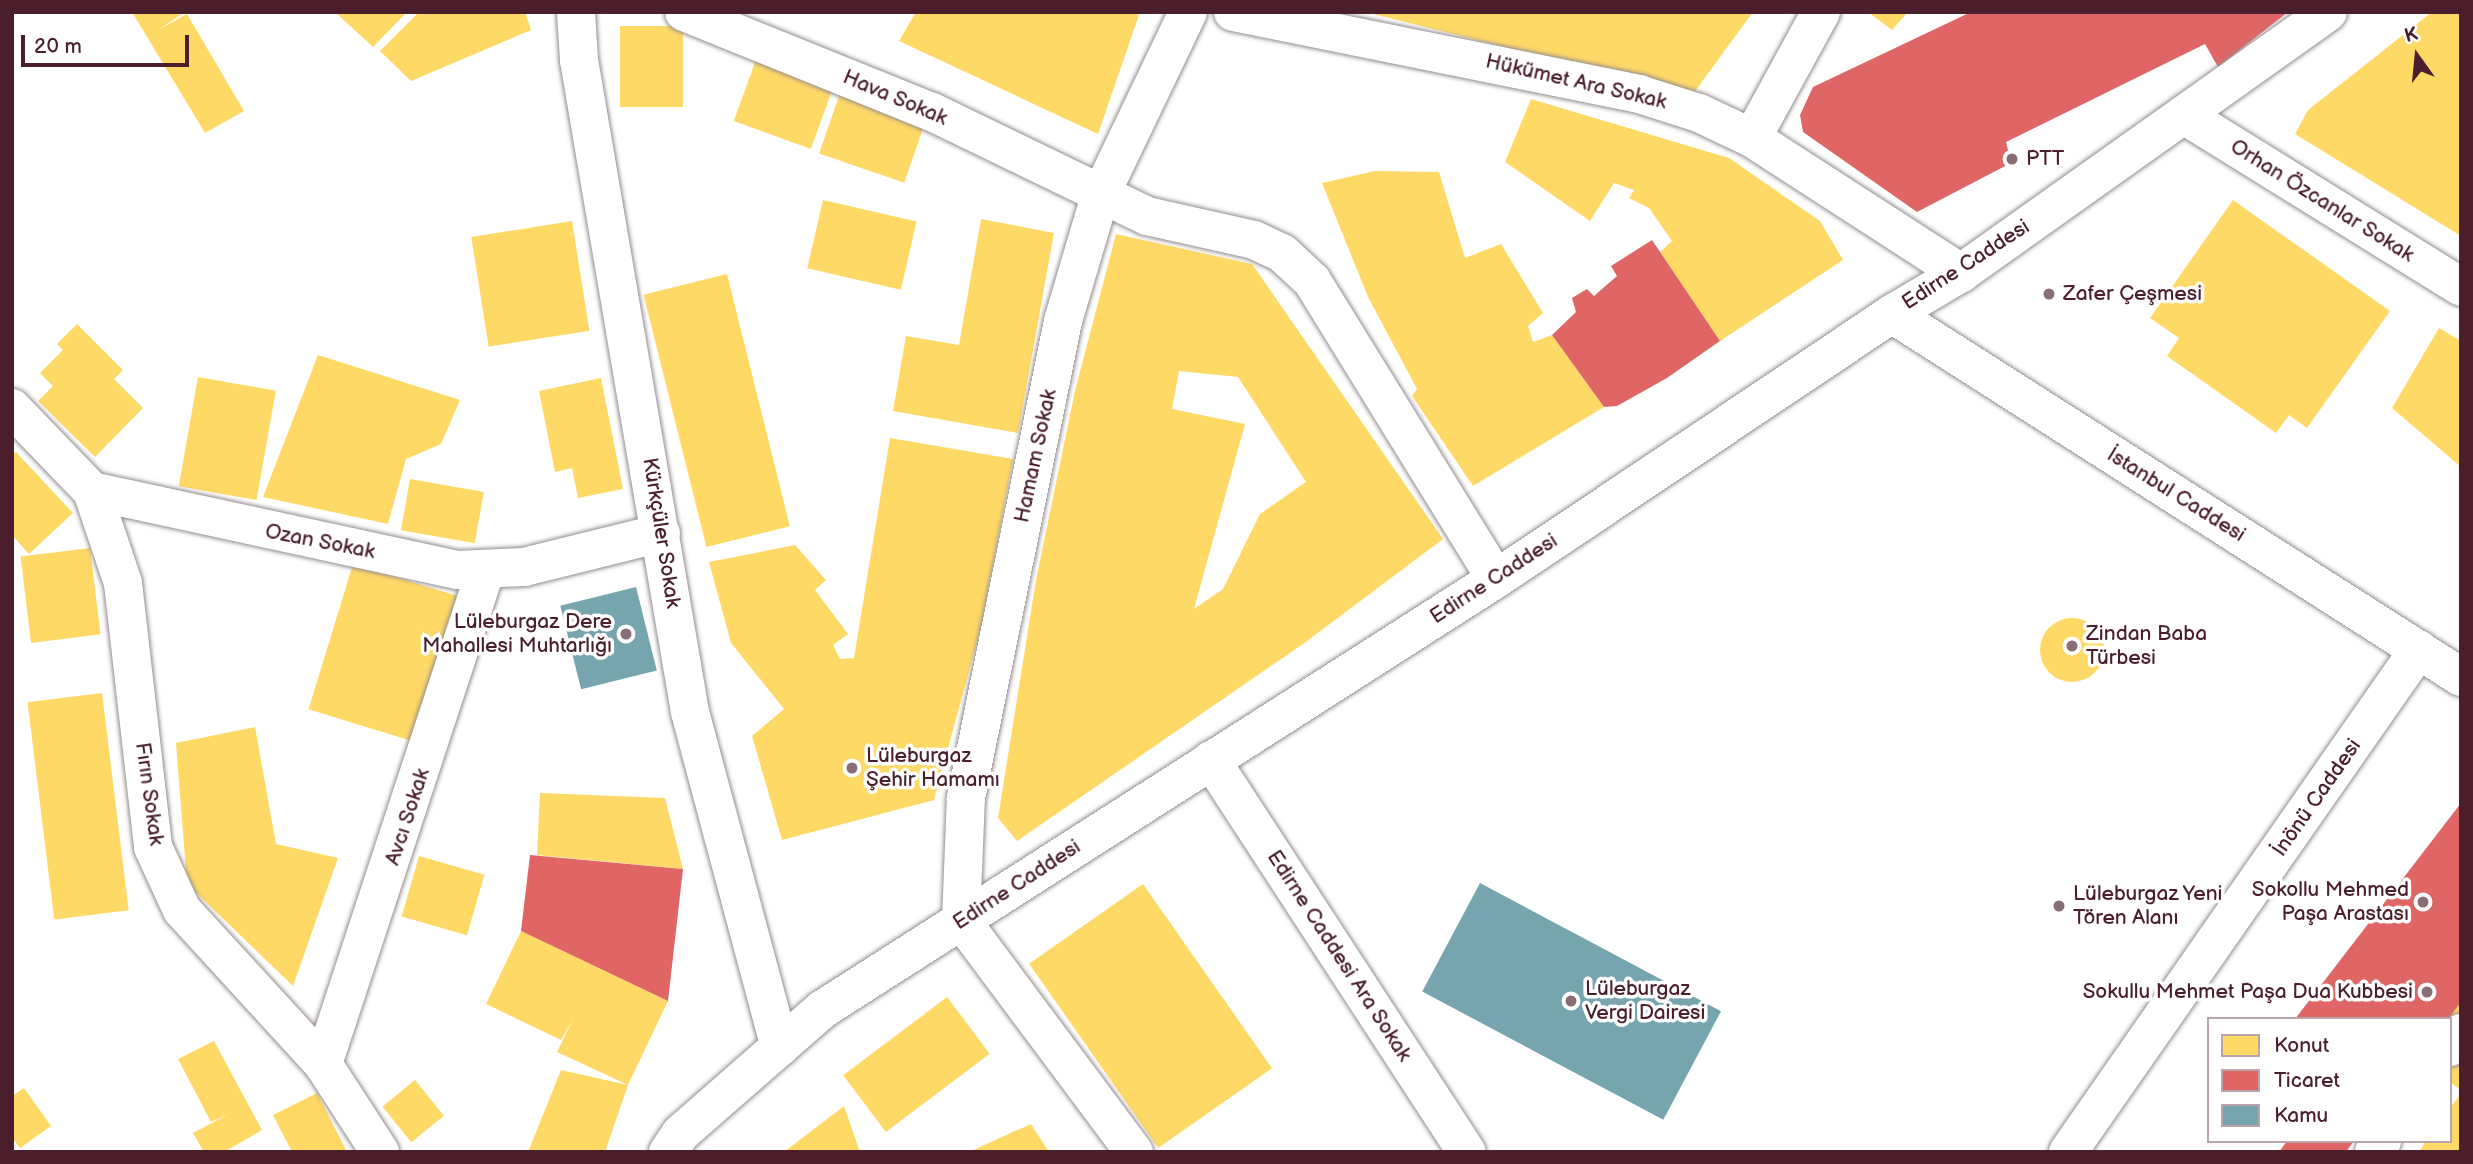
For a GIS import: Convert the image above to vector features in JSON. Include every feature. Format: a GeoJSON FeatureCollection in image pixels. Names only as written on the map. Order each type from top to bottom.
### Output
{"type":"FeatureCollection","features":[{"type":"Feature","properties":{"kind":"street","name":"Kürkçüler Sokak"},"geometry":{"type":"LineString","coordinates":[[576,12],[579,60],[662,533],[690,712],[780,1047]]}},
{"type":"Feature","properties":{"kind":"street","name":"Hava Sokak"},"geometry":{"type":"LineString","coordinates":[[684,12],[932,111],[1100,196],[1147,216],[1254,240],[1282,253],[1312,281],[1496,579]]}},
{"type":"Feature","properties":{"kind":"street","name":"Hamam Sokak"},"geometry":{"type":"LineString","coordinates":[[961,920],[966,799],[1063,321],[1100,196],[1188,12]]}},
{"type":"Feature","properties":{"kind":"street","name":"Hükümet Ara Sokak"},"geometry":{"type":"LineString","coordinates":[[1233,12],[1639,94],[1752,138],[1961,274]]}},
{"type":"Feature","properties":{"kind":"street"},"geometry":{"type":"LineString","coordinates":[[1752,138],[1821,12]]}},
{"type":"Feature","properties":{"kind":"street","name":"Edirne Caddesi"},"geometry":{"type":"LineString","coordinates":[[668,1152],[680,1134],[823,1009],[1496,579],[1892,314],[1961,274],[2329,12]]}},
{"type":"Feature","properties":{"kind":"street","name":"Orhan Özcanlar Sokak"},"geometry":{"type":"LineString","coordinates":[[2184,115],[2461,287]]}},
{"type":"Feature","properties":{"kind":"street","name":"İstanbul Caddesi"},"geometry":{"type":"LineString","coordinates":[[1892,314],[2461,677]]}},
{"type":"Feature","properties":{"kind":"street"},"geometry":{"type":"LineString","coordinates":[[12,408],[92,491]]}},
{"type":"Feature","properties":{"kind":"street","name":"Ozan Sokak"},"geometry":{"type":"LineString","coordinates":[[92,491],[457,570],[524,567],[662,533]]}},
{"type":"Feature","properties":{"kind":"street","name":"Fırın Sokak"},"geometry":{"type":"LineString","coordinates":[[92,491],[123,583],[153,847],[182,910],[323,1064],[380,1152]]}},
{"type":"Feature","properties":{"kind":"street","name":"Avcı Sokak"},"geometry":{"type":"LineString","coordinates":[[323,1064],[486,569]]}},
{"type":"Feature","properties":{"kind":"street","name":"İnönü Caddesi"},"geometry":{"type":"LineString","coordinates":[[2068,1152],[2419,649]]}},
{"type":"Feature","properties":{"kind":"street","name":"Edirne Caddesi Ara Sokak"},"geometry":{"type":"LineString","coordinates":[[1211,760],[1467,1152]]}},
{"type":"Feature","properties":{"kind":"street"},"geometry":{"type":"LineString","coordinates":[[961,920],[1134,1152]]}},
{"type":"Feature","properties":{"kind":"building: Konut"},"geometry":{"type":"Polygon","coordinates":[[[132,12],[185,12],[158,30],[187,14],[244,111],[205,133],[132,12]]]}},
{"type":"Feature","properties":{"kind":"building: Konut"},"geometry":{"type":"Polygon","coordinates":[[[335,12],[407,12],[373,47],[335,12]]]}},
{"type":"Feature","properties":{"kind":"building: Konut"},"geometry":{"type":"Polygon","coordinates":[[[419,12],[525,12],[531,30],[411,81],[380,51],[419,12]]]}},
{"type":"Feature","properties":{"kind":"building: Konut"},"geometry":{"type":"Polygon","coordinates":[[[916,12],[1140,12],[1098,134],[899,41],[916,12]]]}},
{"type":"Feature","properties":{"kind":"building: Konut"},"geometry":{"type":"Polygon","coordinates":[[[1365,12],[1753,12],[1693,94],[1365,12]]]}},
{"type":"Feature","properties":{"kind":"building: Konut"},"geometry":{"type":"Polygon","coordinates":[[[1868,12],[1908,12],[1892,30],[1868,12]]]}},
{"type":"Feature","properties":{"kind":"building: Konut"},"geometry":{"type":"Polygon","coordinates":[[[2432,12],[2461,12],[2461,236],[2295,134],[2308,110],[2432,12]]]}},
{"type":"Feature","properties":{"kind":"building: Konut"},"geometry":{"type":"Polygon","coordinates":[[[620,26],[683,26],[683,107],[620,107],[620,26]]]}},
{"type":"Feature","properties":{"kind":"building: Konut"},"geometry":{"type":"Polygon","coordinates":[[[757,57],[834,85],[811,149],[734,121],[757,57]]]}},
{"type":"Feature","properties":{"kind":"building: Konut"},"geometry":{"type":"Polygon","coordinates":[[[840,93],[925,122],[904,183],[819,154],[840,93]]]}},
{"type":"Feature","properties":{"kind":"building: Konut"},"geometry":{"type":"Polygon","coordinates":[[[1531,99],[1729,158],[1820,221],[1843,260],[1720,341],[1660,252],[1672,241],[1649,208],[1629,198],[1634,190],[1614,183],[1590,221],[1505,162],[1531,99]]]}},
{"type":"Feature","properties":{"kind":"building: Konut"},"geometry":{"type":"Polygon","coordinates":[[[1375,171],[1439,172],[1465,258],[1501,244],[1543,313],[1528,326],[1533,342],[1552,335],[1604,407],[1473,486],[1412,396],[1417,389],[1368,297],[1322,183],[1375,171]]]}},
{"type":"Feature","properties":{"kind":"building: Konut"},"geometry":{"type":"Polygon","coordinates":[[[823,200],[917,222],[901,290],[807,268],[823,200]]]}},
{"type":"Feature","properties":{"kind":"building: Konut"},"geometry":{"type":"Polygon","coordinates":[[[2233,200],[2390,311],[2307,428],[2289,415],[2276,433],[2167,356],[2179,338],[2150,318],[2233,200]]]}},
{"type":"Feature","properties":{"kind":"building: Konut"},"geometry":{"type":"Polygon","coordinates":[[[981,219],[1054,233],[1018,433],[893,411],[906,336],[959,345],[981,219]]]}},
{"type":"Feature","properties":{"kind":"building: Konut"},"geometry":{"type":"Polygon","coordinates":[[[572,221],[589,331],[489,347],[471,237],[572,221]]]}},
{"type":"Feature","properties":{"kind":"building: Konut"},"geometry":{"type":"Polygon","coordinates":[[[1116,234],[1252,264],[1443,539],[1303,644],[1017,841],[998,818],[1036,580],[1075,391],[1116,234]],[[1179,371],[1172,409],[1245,424],[1194,609],[1223,589],[1260,514],[1306,482],[1238,377],[1179,371]]]}},
{"type":"Feature","properties":{"kind":"building: Konut"},"geometry":{"type":"Polygon","coordinates":[[[727,274],[790,526],[706,547],[644,295],[727,274]]]}},
{"type":"Feature","properties":{"kind":"building: Konut"},"geometry":{"type":"Polygon","coordinates":[[[77,324],[123,370],[114,379],[143,408],[95,457],[38,401],[53,386],[40,373],[63,350],[57,344],[77,324]]]}},
{"type":"Feature","properties":{"kind":"building: Konut"},"geometry":{"type":"Polygon","coordinates":[[[2439,328],[2461,341],[2461,467],[2392,408],[2439,328]]]}},
{"type":"Feature","properties":{"kind":"building: Konut"},"geometry":{"type":"Polygon","coordinates":[[[318,355],[460,400],[441,444],[406,459],[388,524],[263,497],[318,355]]]}},
{"type":"Feature","properties":{"kind":"building: Konut"},"geometry":{"type":"Polygon","coordinates":[[[198,377],[276,391],[257,500],[179,486],[198,377]]]}},
{"type":"Feature","properties":{"kind":"building: Konut"},"geometry":{"type":"Polygon","coordinates":[[[601,378],[623,489],[578,498],[572,468],[555,472],[539,391],[601,378]]]}},
{"type":"Feature","properties":{"kind":"building: Konut"},"geometry":{"type":"Polygon","coordinates":[[[890,438],[1013,459],[981,627],[934,800],[782,840],[752,736],[784,709],[731,643],[709,562],[795,545],[826,580],[815,590],[848,634],[833,645],[840,659],[854,658],[890,438]]]}},
{"type":"Feature","properties":{"kind":"building: Konut"},"geometry":{"type":"Polygon","coordinates":[[[16,452],[73,513],[29,554],[12,535],[12,455],[16,452]]]}},
{"type":"Feature","properties":{"kind":"building: Konut"},"geometry":{"type":"Polygon","coordinates":[[[410,479],[484,492],[475,543],[401,530],[410,479]]]}},
{"type":"Feature","properties":{"kind":"building: Konut"},"geometry":{"type":"Polygon","coordinates":[[[90,548],[101,634],[31,643],[21,557],[90,548]]]}},
{"type":"Feature","properties":{"kind":"building: Konut"},"geometry":{"type":"Polygon","coordinates":[[[353,564],[461,597],[417,742],[309,709],[353,564]]]}},
{"type":"Feature","properties":{"kind":"building: Konut","name":"Zindan Baba Türbesi"},"geometry":{"type":"Polygon","coordinates":[[[2072,618],[2084,620],[2095,627],[2102,638],[2102,662],[2095,673],[2084,680],[2072,682],[2060,680],[2049,673],[2042,662],[2040,650],[2042,638],[2049,627],[2060,620],[2072,618]]]}},
{"type":"Feature","properties":{"kind":"building: Konut"},"geometry":{"type":"Polygon","coordinates":[[[102,693],[129,910],[54,920],[28,702],[102,693]]]}},
{"type":"Feature","properties":{"kind":"building: Konut"},"geometry":{"type":"Polygon","coordinates":[[[255,727],[276,844],[338,858],[293,986],[187,884],[176,743],[255,727]]]}},
{"type":"Feature","properties":{"kind":"building: Konut"},"geometry":{"type":"Polygon","coordinates":[[[540,793],[665,798],[683,869],[537,855],[540,793]]]}},
{"type":"Feature","properties":{"kind":"building: Konut"},"geometry":{"type":"Polygon","coordinates":[[[419,856],[484,875],[467,935],[402,917],[419,856]]]}},
{"type":"Feature","properties":{"kind":"building: Konut"},"geometry":{"type":"Polygon","coordinates":[[[1143,884],[1272,1068],[1158,1148],[1029,964],[1143,884]]]}},
{"type":"Feature","properties":{"kind":"building: Konut"},"geometry":{"type":"Polygon","coordinates":[[[521,931],[668,1001],[628,1085],[557,1052],[573,1019],[561,1040],[486,1004],[521,931]]]}},
{"type":"Feature","properties":{"kind":"building: Konut","name":"Sokullu Mehmet Paşa Dua Kubbesi"},"geometry":{"type":"Polygon","coordinates":[[[2429,943],[2461,965],[2461,1090],[2452,1083],[2452,1017],[2376,1017],[2429,943]]]}},
{"type":"Feature","properties":{"kind":"building: Konut"},"geometry":{"type":"Polygon","coordinates":[[[947,997],[990,1054],[886,1132],[843,1075],[947,997]]]}},
{"type":"Feature","properties":{"kind":"building: Konut"},"geometry":{"type":"Polygon","coordinates":[[[214,1041],[262,1130],[224,1152],[204,1152],[193,1133],[229,1114],[211,1122],[178,1059],[214,1041]]]}},
{"type":"Feature","properties":{"kind":"building: Konut"},"geometry":{"type":"Polygon","coordinates":[[[561,1070],[628,1085],[605,1152],[528,1152],[561,1070]]]}},
{"type":"Feature","properties":{"kind":"building: Konut"},"geometry":{"type":"Polygon","coordinates":[[[415,1080],[444,1116],[411,1142],[382,1106],[415,1080]]]}},
{"type":"Feature","properties":{"kind":"building: Konut"},"geometry":{"type":"Polygon","coordinates":[[[24,1088],[51,1126],[20,1148],[12,1138],[12,1096],[24,1088]]]}},
{"type":"Feature","properties":{"kind":"building: Konut"},"geometry":{"type":"Polygon","coordinates":[[[317,1093],[347,1152],[292,1152],[273,1115],[317,1093]]]}},
{"type":"Feature","properties":{"kind":"building: Konut"},"geometry":{"type":"Polygon","coordinates":[[[2461,1094],[2461,1152],[2419,1152],[2425,1143],[2452,1143],[2452,1105],[2461,1094]]]}},
{"type":"Feature","properties":{"kind":"building: Konut"},"geometry":{"type":"Polygon","coordinates":[[[844,1106],[860,1152],[784,1152],[844,1106]]]}},
{"type":"Feature","properties":{"kind":"building: Konut"},"geometry":{"type":"Polygon","coordinates":[[[1031,1124],[1049,1152],[969,1152],[1031,1124]]]}},
{"type":"Feature","properties":{"kind":"building: Ticaret"},"geometry":{"type":"Polygon","coordinates":[[[1971,12],[2288,12],[2218,67],[2205,44],[2006,142],[2011,163],[1917,212],[1803,132],[1800,115],[1813,87],[1971,12]]]}},
{"type":"Feature","properties":{"kind":"building: Ticaret"},"geometry":{"type":"Polygon","coordinates":[[[1652,240],[1720,341],[1667,378],[1617,406],[1604,407],[1552,335],[1576,312],[1572,298],[1587,289],[1594,296],[1617,276],[1611,266],[1652,240]]]}},
{"type":"Feature","properties":{"kind":"building: Ticaret","name":"Sokollu Mehmed Paşa Arastası"},"geometry":{"type":"Polygon","coordinates":[[[2461,803],[2461,1002],[2450,1017],[2297,1017],[2461,803]]]}},
{"type":"Feature","properties":{"kind":"building: Ticaret"},"geometry":{"type":"Polygon","coordinates":[[[530,855],[683,869],[668,1001],[521,931],[530,855]]]}},
{"type":"Feature","properties":{"kind":"building: Ticaret"},"geometry":{"type":"Polygon","coordinates":[[[2286,1143],[2353,1143],[2346,1152],[2279,1152],[2286,1143]]]}},
{"type":"Feature","properties":{"kind":"building: Kamu"},"geometry":{"type":"Polygon","coordinates":[[[636,587],[657,670],[581,689],[560,606],[636,587]]]}},
{"type":"Feature","properties":{"kind":"building: Kamu","name":"Lüleburgaz Vergi Dairesi"},"geometry":{"type":"Polygon","coordinates":[[[1480,883],[1721,1011],[1663,1120],[1422,992],[1480,883]]]}},
{"type":"Feature","properties":{"kind":"place","name":"PTT"},"geometry":{"type":"Point","coordinates":[2012,159]}},
{"type":"Feature","properties":{"kind":"place","name":"Zafer Çeşmesi"},"geometry":{"type":"Point","coordinates":[2049,294]}},
{"type":"Feature","properties":{"kind":"place","name":"Lüleburgaz Dere Mahallesi Muhtarlığı"},"geometry":{"type":"Point","coordinates":[626,634]}},
{"type":"Feature","properties":{"kind":"place","name":"Zindan Baba Türbesi"},"geometry":{"type":"Point","coordinates":[2072,646]}},
{"type":"Feature","properties":{"kind":"place","name":"Lüleburgaz Şehir Hamamı"},"geometry":{"type":"Point","coordinates":[852,768]}},
{"type":"Feature","properties":{"kind":"place","name":"Sokollu Mehmed Paşa Arastası"},"geometry":{"type":"Point","coordinates":[2423,902]}},
{"type":"Feature","properties":{"kind":"place","name":"Lüleburgaz Yeni Tören Alanı"},"geometry":{"type":"Point","coordinates":[2059,906]}},
{"type":"Feature","properties":{"kind":"place","name":"Sokullu Mehmet Paşa Dua Kubbesi"},"geometry":{"type":"Point","coordinates":[2427,992]}},
{"type":"Feature","properties":{"kind":"place","name":"Lüleburgaz Vergi Dairesi"},"geometry":{"type":"Point","coordinates":[1571,1001]}}]}
